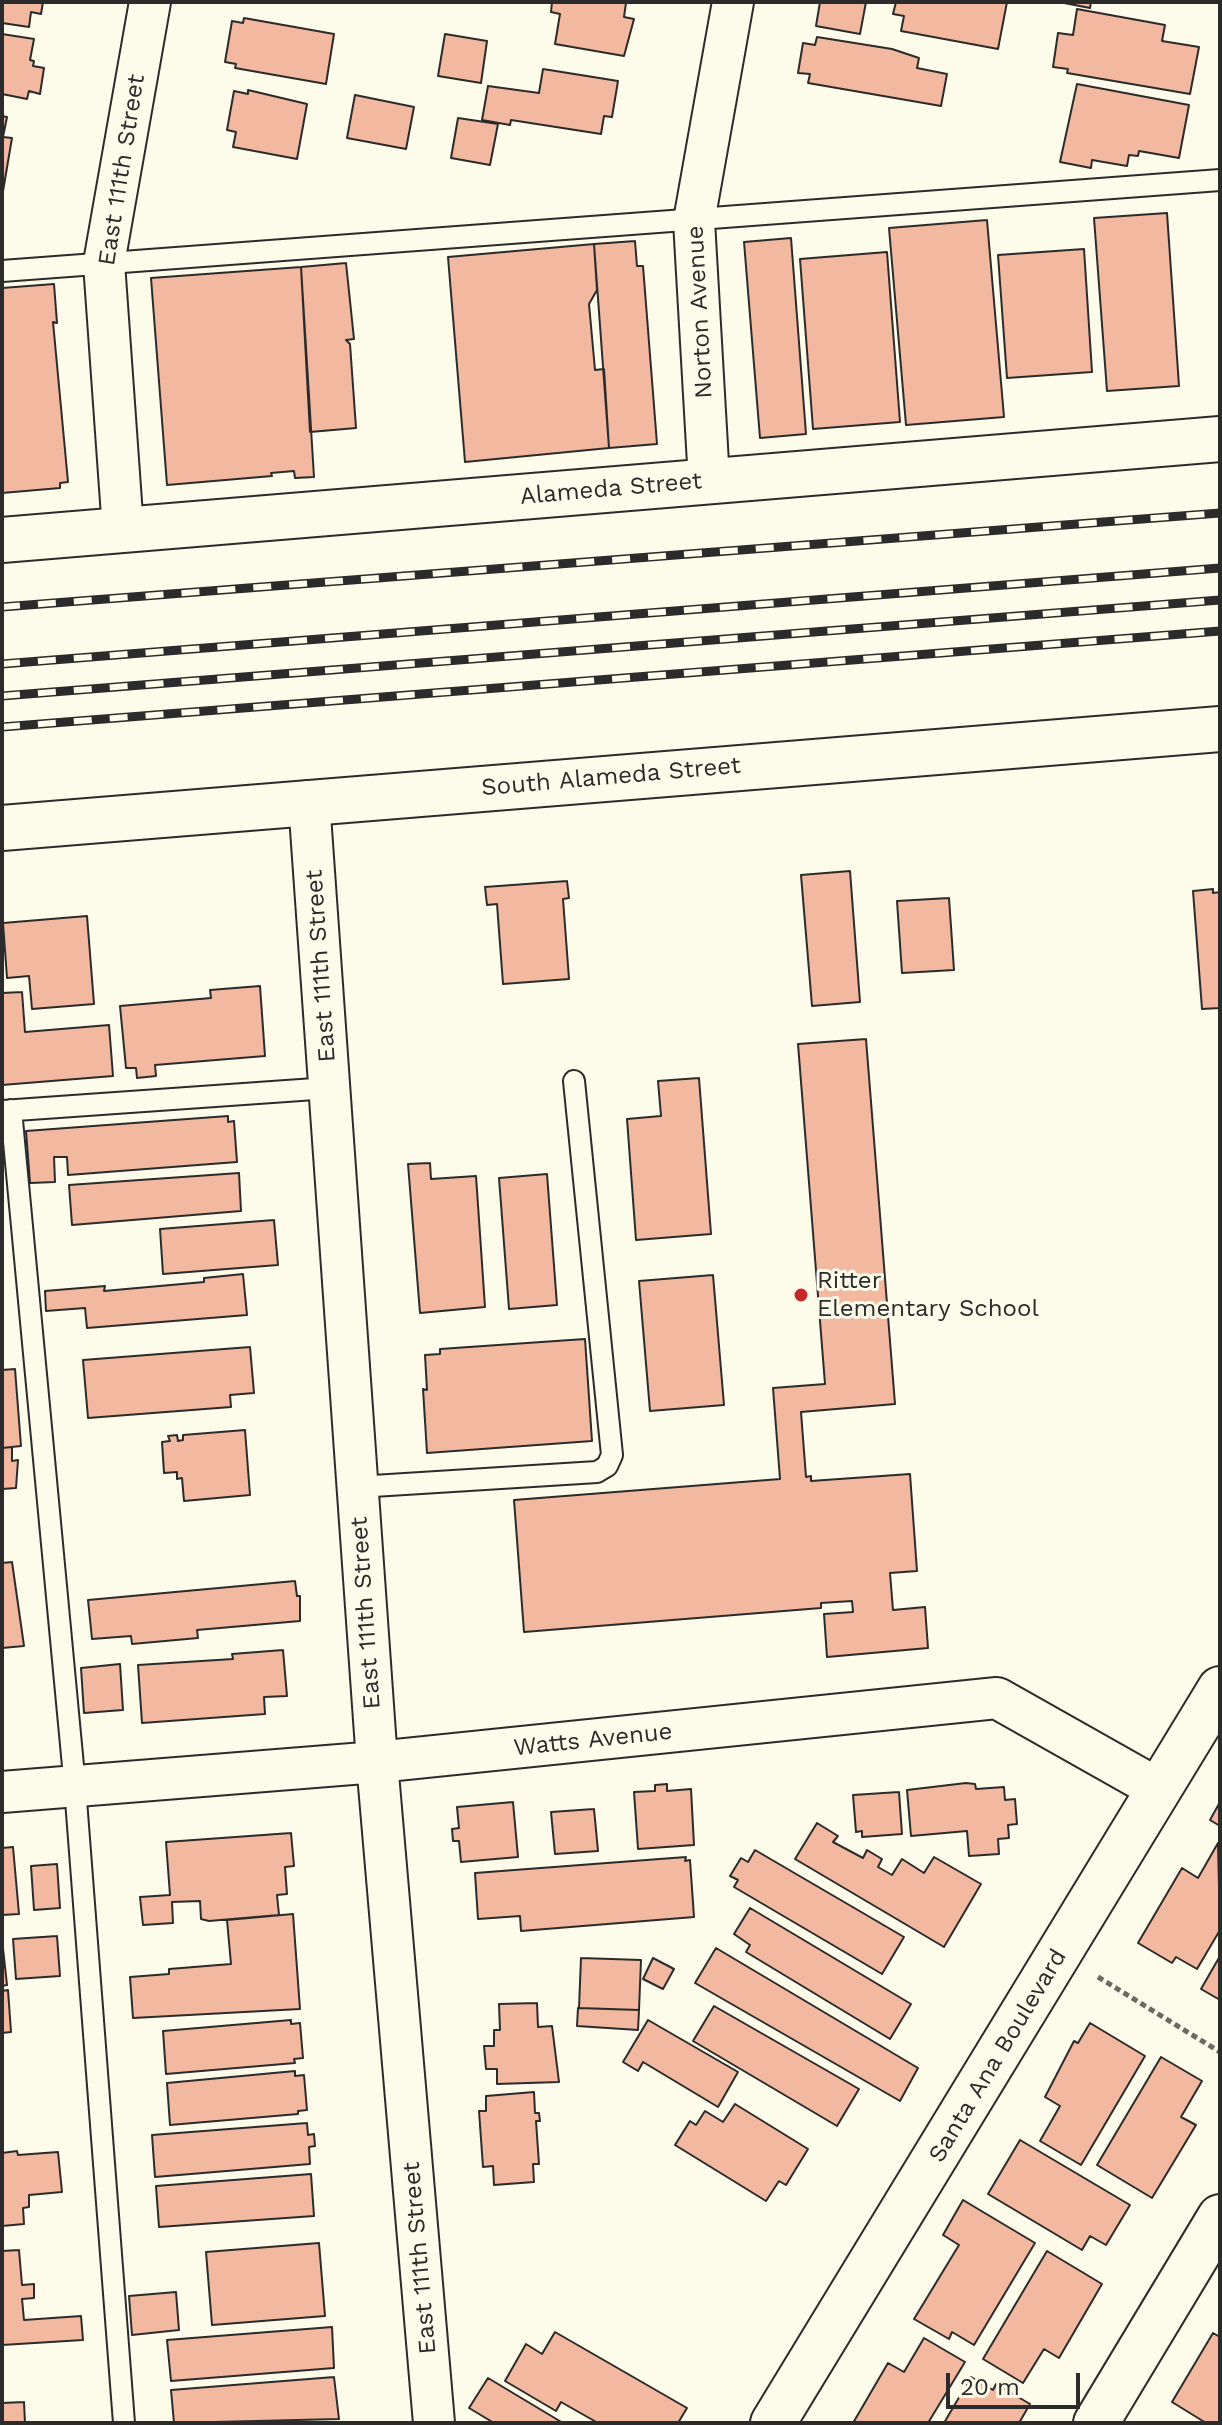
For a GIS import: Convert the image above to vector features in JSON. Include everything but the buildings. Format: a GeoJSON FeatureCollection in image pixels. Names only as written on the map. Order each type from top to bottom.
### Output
{"type":"FeatureCollection","features":[{"type":"Feature","properties":{"kind":"street","name":"East 111th Street"},"geometry":{"type":"LineString","coordinates":[[123,530],[104,263],[150,2]]}},
{"type":"Feature","properties":{"kind":"street","name":"Norton Avenue"},"geometry":{"type":"LineString","coordinates":[[709,481],[694,221],[733,2]]}},
{"type":"Feature","properties":{"kind":"street","name":"Alameda Street"},"geometry":{"type":"LineString","coordinates":[[2,540],[1220,439]]}},
{"type":"Feature","properties":{"kind":"street","name":"South Alameda Street"},"geometry":{"type":"LineString","coordinates":[[2,828],[1220,729]]}},
{"type":"Feature","properties":{"kind":"street","name":"East 111th Street"},"geometry":{"type":"LineString","coordinates":[[309,801],[377,1762],[434,2423]]}},
{"type":"Feature","properties":{"kind":"street","name":"Santa Ana Boulevard"},"geometry":{"type":"LineString","coordinates":[[773,2423],[1220,1689]]}},
{"type":"Feature","properties":{"kind":"street","name":"Watts Avenue"},"geometry":{"type":"LineString","coordinates":[[2,1792],[377,1762],[997,1698],[1160,1790]]}},
{"type":"Feature","properties":{"kind":"street"},"geometry":{"type":"LineString","coordinates":[[1096,2423],[1220,2217]]}},
{"type":"Feature","properties":{"kind":"lane"},"geometry":{"type":"LineString","coordinates":[[2,271],[1220,180]]}},
{"type":"Feature","properties":{"kind":"lane"},"geometry":{"type":"LineString","coordinates":[[357,1487],[597,1472],[607,1466],[612,1455],[574,1081]]}},
{"type":"Feature","properties":{"kind":"lane"},"geometry":{"type":"LineString","coordinates":[[124,2423],[75,1787],[7,1111],[329,1088]]}},
{"type":"Feature","properties":{"kind":"path"},"geometry":{"type":"LineString","coordinates":[[1090,1972],[1220,2052]]}},
{"type":"Feature","properties":{"kind":"railway"},"geometry":{"type":"LineString","coordinates":[[2,607],[1220,513]]}},
{"type":"Feature","properties":{"kind":"railway"},"geometry":{"type":"LineString","coordinates":[[2,664],[1220,568]]}},
{"type":"Feature","properties":{"kind":"railway"},"geometry":{"type":"LineString","coordinates":[[2,696],[1220,600]]}},
{"type":"Feature","properties":{"kind":"railway"},"geometry":{"type":"LineString","coordinates":[[2,727],[1220,631]]}},
{"type":"Feature","properties":{"kind":"place","name":"Ritter Elementary School"},"geometry":{"type":"Point","coordinates":[801,1295]}}]}
